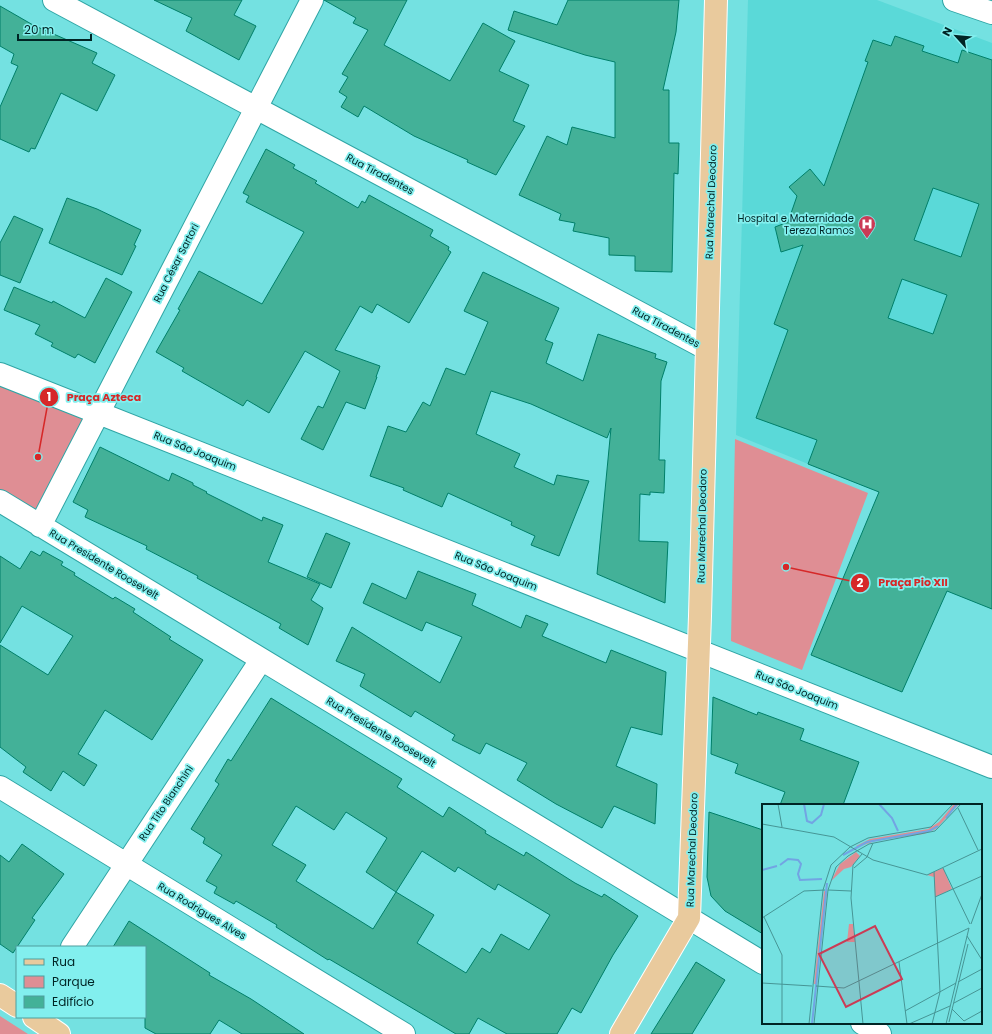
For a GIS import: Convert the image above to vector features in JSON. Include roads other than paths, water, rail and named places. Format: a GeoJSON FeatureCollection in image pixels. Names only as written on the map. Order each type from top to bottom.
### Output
{"type":"FeatureCollection","features":[{"type":"Feature","properties":{"kind":"main road","name":"Rua Marechal Deodoro"},"geometry":{"type":"LineString","coordinates":[[621,1034],[689,918],[716,0]]}},
{"type":"Feature","properties":{"kind":"main road"},"geometry":{"type":"LineString","coordinates":[[0,995],[16,1005]]}},
{"type":"Feature","properties":{"kind":"main road"},"geometry":{"type":"LineString","coordinates":[[35,1018],[59,1034]]}},
{"type":"Feature","properties":{"kind":"street","name":"Rua Tiradentes"},"geometry":{"type":"LineString","coordinates":[[54,0],[706,349]]}},
{"type":"Feature","properties":{"kind":"street","name":"Rua César Sartori"},"geometry":{"type":"LineString","coordinates":[[40,526],[312,0]]}},
{"type":"Feature","properties":{"kind":"street"},"geometry":{"type":"LineString","coordinates":[[954,0],[992,13]]}},
{"type":"Feature","properties":{"kind":"street","name":"Rua São Joaquim"},"geometry":{"type":"LineString","coordinates":[[0,374],[992,768]]}},
{"type":"Feature","properties":{"kind":"street","name":"Rua Presidente Roosevelt"},"geometry":{"type":"LineString","coordinates":[[0,501],[762,962]]}},
{"type":"Feature","properties":{"kind":"street","name":"Rua Tito Bianchini"},"geometry":{"type":"LineString","coordinates":[[73,946],[262,660]]}},
{"type":"Feature","properties":{"kind":"street","name":"Rua Rodrigues Alves"},"geometry":{"type":"LineString","coordinates":[[0,787],[404,1034]]}},
{"type":"Feature","properties":{"kind":"street"},"geometry":{"type":"LineString","coordinates":[[864,1024],[880,1034]]}},
{"type":"Feature","properties":{"kind":"place","name":"Hospital e Maternidade Tereza Ramos"},"geometry":{"type":"Point","coordinates":[867,239]}},
{"type":"Feature","properties":{"kind":"place","name":"Praça Azteca"},"geometry":{"type":"Point","coordinates":[38,457]}},
{"type":"Feature","properties":{"kind":"place","name":"Praça Pio XII"},"geometry":{"type":"Point","coordinates":[786,567]}}]}
